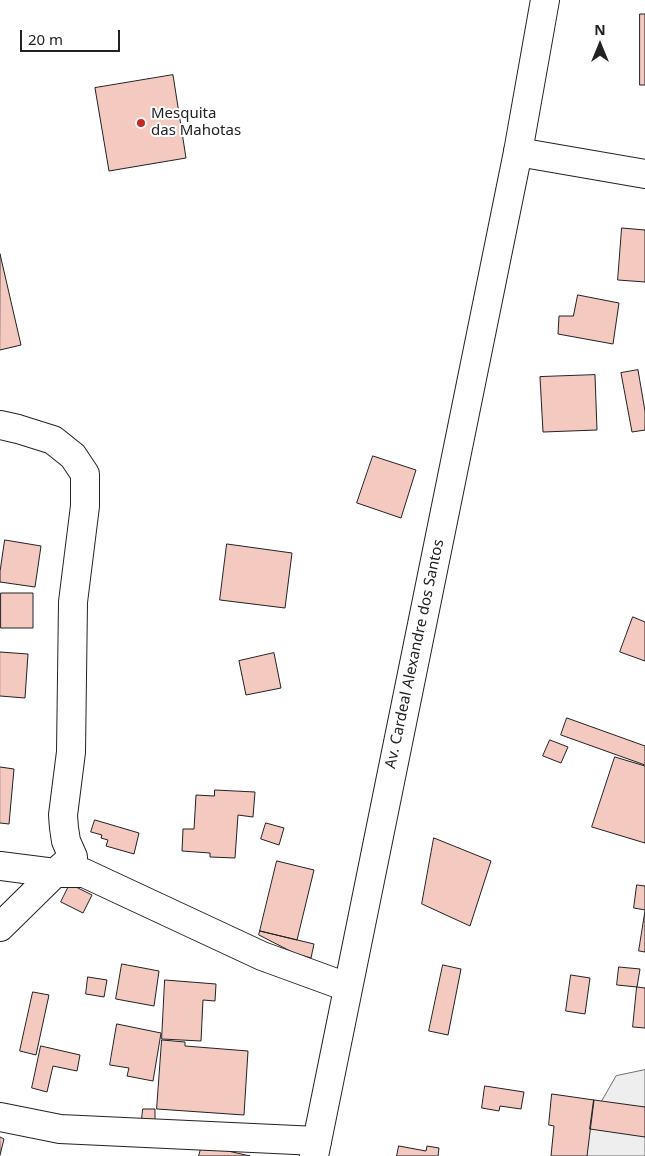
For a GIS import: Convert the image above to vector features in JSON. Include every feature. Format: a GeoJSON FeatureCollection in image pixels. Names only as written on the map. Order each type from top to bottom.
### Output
{"type":"FeatureCollection","features":[{"type":"Feature","properties":{"kind":"street","name":"Av. Cardeal Alexandre dos Santos"},"geometry":{"type":"LineString","coordinates":[[315,1148],[518,152],[545,0]]}},
{"type":"Feature","properties":{"kind":"street"},"geometry":{"type":"LineString","coordinates":[[518,152],[645,174]]}},
{"type":"Feature","properties":{"kind":"street"},"geometry":{"type":"LineString","coordinates":[[0,425],[18,428],[53,440],[73,456],[85,474],[85,506],[73,602],[71,752],[63,815],[66,841],[73,857],[0,927]]}},
{"type":"Feature","properties":{"kind":"street"},"geometry":{"type":"LineString","coordinates":[[0,866],[55,873],[84,873],[262,956],[348,987]]}},
{"type":"Feature","properties":{"kind":"street"},"geometry":{"type":"LineString","coordinates":[[0,1117],[60,1129],[315,1148]]}},
{"type":"Feature","properties":{"kind":"shaded area"},"geometry":{"type":"Polygon","coordinates":[[[645,1070],[645,1156],[570,1156],[616,1076],[645,1070]]]}},
{"type":"Feature","properties":{"kind":"building"},"geometry":{"type":"Polygon","coordinates":[[[640,14],[645,14],[645,85],[640,85],[640,14]]]}},
{"type":"Feature","properties":{"kind":"building","name":"Mesquita das Mahotas"},"geometry":{"type":"Polygon","coordinates":[[[173,75],[186,158],[109,171],[95,88],[173,75]]]}},
{"type":"Feature","properties":{"kind":"building"},"geometry":{"type":"Polygon","coordinates":[[[622,228],[645,230],[645,282],[618,280],[622,228]]]}},
{"type":"Feature","properties":{"kind":"building"},"geometry":{"type":"Polygon","coordinates":[[[0,254],[21,345],[0,350],[0,254]]]}},
{"type":"Feature","properties":{"kind":"building"},"geometry":{"type":"Polygon","coordinates":[[[578,295],[619,303],[613,344],[558,334],[559,316],[573,316],[578,295]]]}},
{"type":"Feature","properties":{"kind":"building"},"geometry":{"type":"Polygon","coordinates":[[[638,370],[645,411],[645,430],[632,432],[621,373],[638,370]]]}},
{"type":"Feature","properties":{"kind":"building"},"geometry":{"type":"Polygon","coordinates":[[[595,375],[597,430],[543,432],[540,377],[595,375]]]}},
{"type":"Feature","properties":{"kind":"building"},"geometry":{"type":"Polygon","coordinates":[[[373,456],[416,470],[401,518],[357,503],[373,456]]]}},
{"type":"Feature","properties":{"kind":"building"},"geometry":{"type":"Polygon","coordinates":[[[5,540],[41,546],[35,587],[0,582],[5,540]]]}},
{"type":"Feature","properties":{"kind":"building"},"geometry":{"type":"Polygon","coordinates":[[[227,544],[292,553],[285,608],[220,600],[227,544]]]}},
{"type":"Feature","properties":{"kind":"building"},"geometry":{"type":"Polygon","coordinates":[[[1,593],[33,593],[33,628],[1,628],[1,593]]]}},
{"type":"Feature","properties":{"kind":"building"},"geometry":{"type":"Polygon","coordinates":[[[633,617],[645,622],[645,661],[620,652],[633,617]]]}},
{"type":"Feature","properties":{"kind":"building"},"geometry":{"type":"Polygon","coordinates":[[[0,652],[28,654],[25,698],[0,696],[0,652]]]}},
{"type":"Feature","properties":{"kind":"building"},"geometry":{"type":"Polygon","coordinates":[[[274,653],[281,688],[246,695],[239,661],[274,653]]]}},
{"type":"Feature","properties":{"kind":"building"},"geometry":{"type":"Polygon","coordinates":[[[567,718],[645,746],[645,765],[561,735],[567,718]]]}},
{"type":"Feature","properties":{"kind":"building"},"geometry":{"type":"Polygon","coordinates":[[[550,740],[568,747],[561,763],[543,756],[550,740]]]}},
{"type":"Feature","properties":{"kind":"building"},"geometry":{"type":"Polygon","coordinates":[[[615,757],[645,766],[645,843],[592,827],[615,757]]]}},
{"type":"Feature","properties":{"kind":"building"},"geometry":{"type":"Polygon","coordinates":[[[0,767],[14,769],[9,824],[0,823],[0,767]]]}},
{"type":"Feature","properties":{"kind":"building"},"geometry":{"type":"Polygon","coordinates":[[[215,790],[255,792],[253,817],[238,815],[235,858],[210,857],[210,853],[182,851],[183,829],[194,829],[196,795],[214,796],[215,790]]]}},
{"type":"Feature","properties":{"kind":"building"},"geometry":{"type":"Polygon","coordinates":[[[95,820],[139,833],[134,854],[106,846],[108,840],[101,838],[102,835],[91,832],[95,820]]]}},
{"type":"Feature","properties":{"kind":"building"},"geometry":{"type":"Polygon","coordinates":[[[266,823],[284,828],[279,845],[261,839],[266,823]]]}},
{"type":"Feature","properties":{"kind":"building"},"geometry":{"type":"Polygon","coordinates":[[[434,838],[491,861],[470,926],[422,904],[434,838]]]}},
{"type":"Feature","properties":{"kind":"building"},"geometry":{"type":"Polygon","coordinates":[[[277,861],[314,870],[297,940],[260,931],[277,861]]]}},
{"type":"Feature","properties":{"kind":"building"},"geometry":{"type":"Polygon","coordinates":[[[70,884],[92,895],[83,913],[61,902],[70,884]]]}},
{"type":"Feature","properties":{"kind":"building"},"geometry":{"type":"Polygon","coordinates":[[[637,885],[645,886],[645,910],[634,908],[637,885]]]}},
{"type":"Feature","properties":{"kind":"building"},"geometry":{"type":"Polygon","coordinates":[[[645,911],[645,952],[639,951],[645,911]]]}},
{"type":"Feature","properties":{"kind":"building"},"geometry":{"type":"Polygon","coordinates":[[[260,931],[314,944],[311,958],[294,953],[259,935],[260,931]]]}},
{"type":"Feature","properties":{"kind":"building"},"geometry":{"type":"Polygon","coordinates":[[[122,964],[159,971],[154,1006],[116,999],[122,964]]]}},
{"type":"Feature","properties":{"kind":"building"},"geometry":{"type":"Polygon","coordinates":[[[443,965],[461,969],[448,1035],[429,1031],[443,965]]]}},
{"type":"Feature","properties":{"kind":"building"},"geometry":{"type":"Polygon","coordinates":[[[619,967],[640,969],[637,987],[617,985],[619,967]]]}},
{"type":"Feature","properties":{"kind":"building"},"geometry":{"type":"Polygon","coordinates":[[[571,975],[590,978],[585,1014],[566,1011],[571,975]]]}},
{"type":"Feature","properties":{"kind":"building"},"geometry":{"type":"Polygon","coordinates":[[[88,977],[107,980],[104,997],[86,994],[88,977]]]}},
{"type":"Feature","properties":{"kind":"building"},"geometry":{"type":"Polygon","coordinates":[[[165,980],[216,984],[215,1001],[203,1000],[201,1041],[162,1039],[165,980]]]}},
{"type":"Feature","properties":{"kind":"building"},"geometry":{"type":"Polygon","coordinates":[[[637,987],[645,988],[645,1028],[633,1027],[637,987]]]}},
{"type":"Feature","properties":{"kind":"building"},"geometry":{"type":"Polygon","coordinates":[[[33,992],[49,995],[36,1055],[20,1051],[33,992]]]}},
{"type":"Feature","properties":{"kind":"building"},"geometry":{"type":"Polygon","coordinates":[[[117,1024],[161,1033],[153,1081],[127,1076],[129,1068],[110,1065],[117,1024]]]}},
{"type":"Feature","properties":{"kind":"building"},"geometry":{"type":"Polygon","coordinates":[[[162,1040],[185,1042],[185,1046],[248,1051],[244,1115],[157,1109],[162,1040]]]}},
{"type":"Feature","properties":{"kind":"building"},"geometry":{"type":"Polygon","coordinates":[[[41,1046],[80,1055],[77,1071],[53,1066],[47,1092],[32,1088],[41,1046]]]}},
{"type":"Feature","properties":{"kind":"building"},"geometry":{"type":"Polygon","coordinates":[[[485,1086],[524,1092],[521,1109],[500,1106],[499,1111],[482,1108],[485,1086]]]}},
{"type":"Feature","properties":{"kind":"building"},"geometry":{"type":"Polygon","coordinates":[[[552,1094],[594,1100],[587,1156],[551,1156],[554,1126],[549,1125],[552,1094]]]}},
{"type":"Feature","properties":{"kind":"building"},"geometry":{"type":"Polygon","coordinates":[[[594,1100],[645,1107],[645,1137],[590,1129],[594,1100]]]}},
{"type":"Feature","properties":{"kind":"building"},"geometry":{"type":"Polygon","coordinates":[[[143,1109],[155,1109],[155,1120],[142,1119],[143,1109]]]}},
{"type":"Feature","properties":{"kind":"building"},"geometry":{"type":"Polygon","coordinates":[[[0,1137],[4,1139],[0,1155],[0,1137]]]}},
{"type":"Feature","properties":{"kind":"building"},"geometry":{"type":"Polygon","coordinates":[[[202,1145],[250,1156],[199,1156],[202,1145]]]}},
{"type":"Feature","properties":{"kind":"building"},"geometry":{"type":"Polygon","coordinates":[[[399,1146],[426,1151],[427,1146],[439,1148],[438,1156],[397,1156],[399,1146]]]}},
{"type":"Feature","properties":{"kind":"place","name":"Mesquita das Mahotas"},"geometry":{"type":"Point","coordinates":[141,123]}}]}
